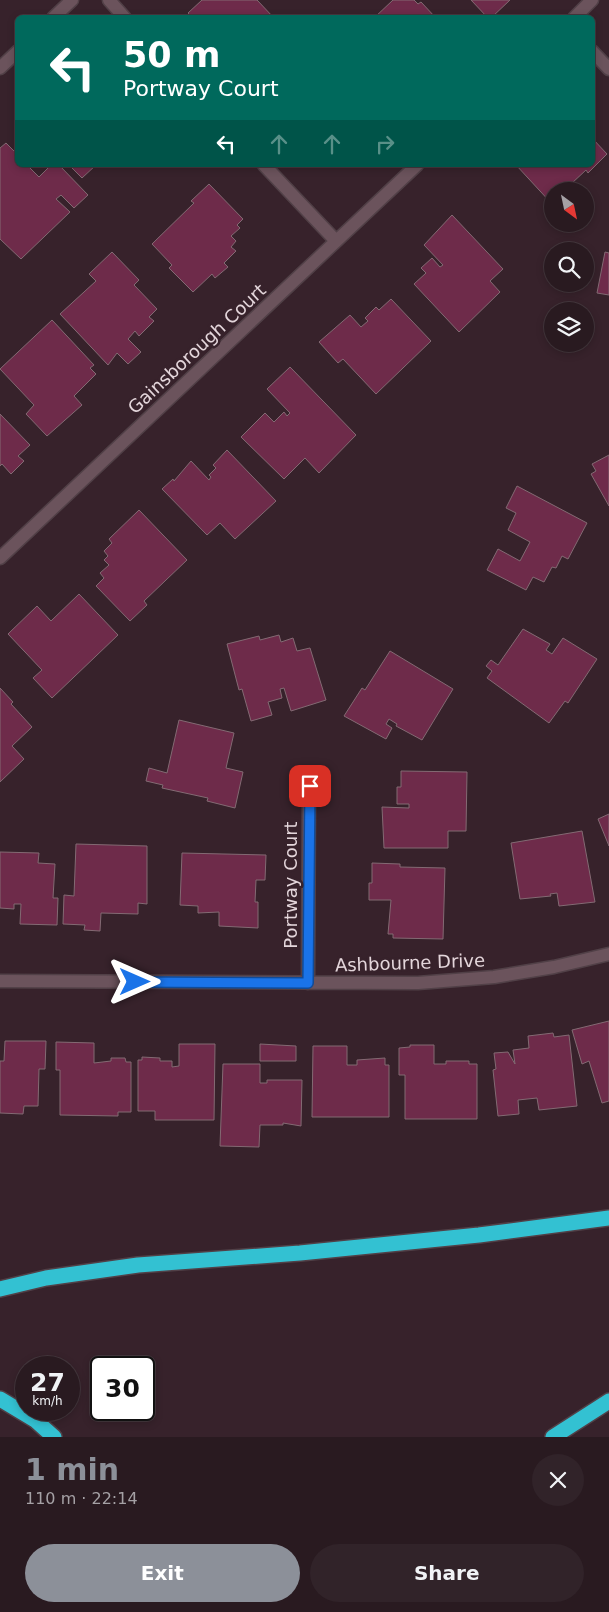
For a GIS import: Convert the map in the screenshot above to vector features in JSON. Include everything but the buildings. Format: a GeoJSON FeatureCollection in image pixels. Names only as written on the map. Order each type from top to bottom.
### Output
{"type":"FeatureCollection","features":[{"type":"Feature","properties":{"kind":"highway"},"geometry":{"type":"LineString","coordinates":[[0,1289],[46,1278],[138,1265],[300,1253],[479,1235],[609,1218]]}},
{"type":"Feature","properties":{"kind":"highway"},"geometry":{"type":"LineString","coordinates":[[0,1399],[35,1420],[54,1437]]}},
{"type":"Feature","properties":{"kind":"highway"},"geometry":{"type":"LineString","coordinates":[[553,1437],[609,1402]]}},
{"type":"Feature","properties":{"kind":"street"},"geometry":{"type":"LineString","coordinates":[[56,15],[72,0]]}},
{"type":"Feature","properties":{"kind":"street"},"geometry":{"type":"LineString","coordinates":[[108,0],[122,15]]}},
{"type":"Feature","properties":{"kind":"street"},"geometry":{"type":"LineString","coordinates":[[577,15],[592,0]]}},
{"type":"Feature","properties":{"kind":"street"},"geometry":{"type":"LineString","coordinates":[[0,68],[15,54]]}},
{"type":"Feature","properties":{"kind":"street"},"geometry":{"type":"LineString","coordinates":[[595,54],[609,69]]}},
{"type":"Feature","properties":{"kind":"street"},"geometry":{"type":"LineString","coordinates":[[266,167],[336,241]]}},
{"type":"Feature","properties":{"kind":"street","name":"Gainsborough Court"},"geometry":{"type":"LineString","coordinates":[[0,558],[415,167]]}},
{"type":"Feature","properties":{"kind":"street","name":"Portway Court"},"geometry":{"type":"LineString","coordinates":[[308,983],[310,786]]}},
{"type":"Feature","properties":{"kind":"street","name":"Ashbourne Drive"},"geometry":{"type":"LineString","coordinates":[[0,981],[418,983],[494,977],[554,967],[609,954]]}},
{"type":"Feature","properties":{"kind":"route"},"geometry":{"type":"LineString","coordinates":[[135,982],[308,983],[310,786]]}}]}
